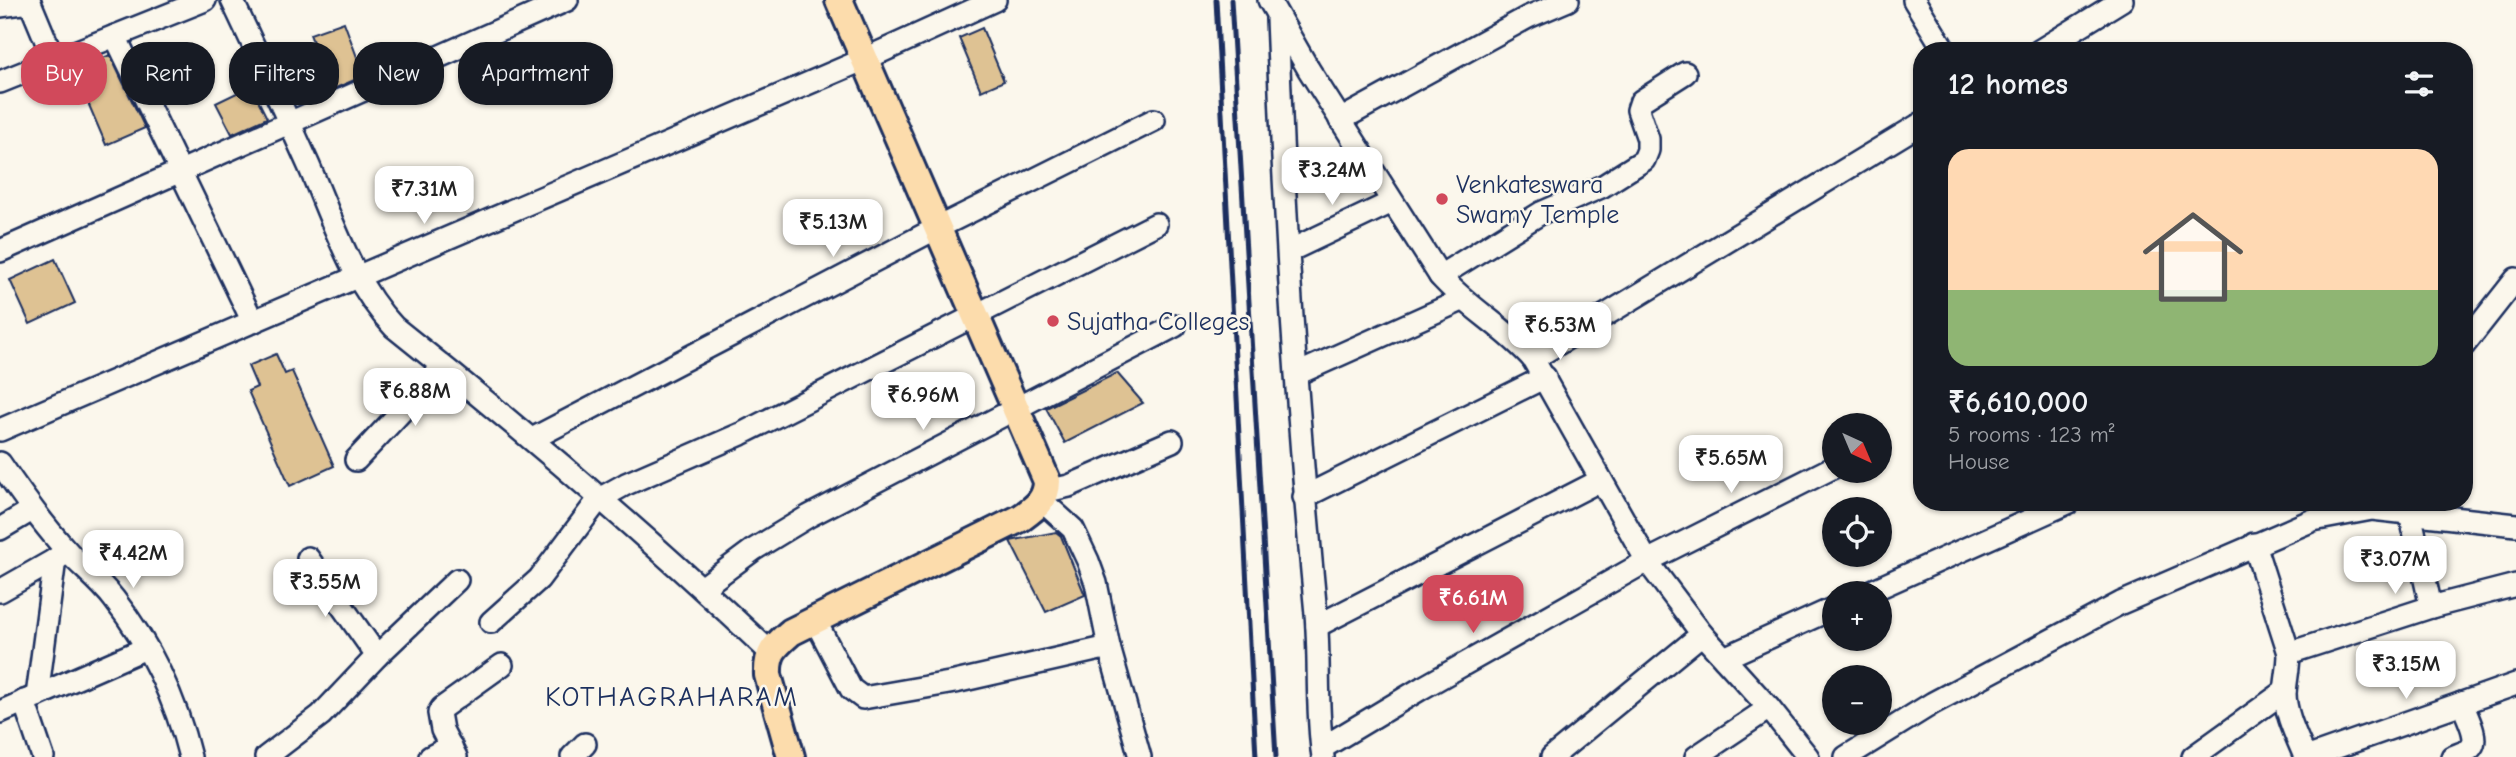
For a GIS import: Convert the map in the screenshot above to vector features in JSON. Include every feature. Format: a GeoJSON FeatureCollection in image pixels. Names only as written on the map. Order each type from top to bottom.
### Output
{"type":"FeatureCollection","features":[{"type":"Feature","properties":{"kind":"main road"},"geometry":{"type":"LineString","coordinates":[[791,757],[768,675],[767,661],[770,652],[791,632],[1021,518],[1045,496],[1047,481],[1017,406],[839,0]]}},
{"type":"Feature","properties":{"kind":"street"},"geometry":{"type":"LineString","coordinates":[[100,42],[205,0]]}},
{"type":"Feature","properties":{"kind":"street"},"geometry":{"type":"LineString","coordinates":[[232,0],[289,121],[357,277],[378,311],[532,439],[702,588],[770,652]]}},
{"type":"Feature","properties":{"kind":"street"},"geometry":{"type":"LineString","coordinates":[[0,251],[567,0]]}},
{"type":"Feature","properties":{"kind":"street"},"geometry":{"type":"LineString","coordinates":[[0,430],[865,59],[995,0]]}},
{"type":"Feature","properties":{"kind":"street"},"geometry":{"type":"LineString","coordinates":[[1340,120],[1523,8],[1568,0]]}},
{"type":"Feature","properties":{"kind":"street"},"geometry":{"type":"LineString","coordinates":[[1914,0],[1940,42]]}},
{"type":"Feature","properties":{"kind":"street"},"geometry":{"type":"LineString","coordinates":[[2054,42],[2122,0]]}},
{"type":"Feature","properties":{"kind":"street"},"geometry":{"type":"LineString","coordinates":[[0,6],[30,1],[47,42]]}},
{"type":"Feature","properties":{"kind":"street"},"geometry":{"type":"LineString","coordinates":[[1273,9],[1440,276],[1462,300],[1517,340],[1539,368],[1647,561],[1702,634],[1769,708],[1808,757]]}},
{"type":"Feature","properties":{"kind":"street"},"geometry":{"type":"LineString","coordinates":[[1273,9],[1304,497],[1317,626],[1322,753]]}},
{"type":"Feature","properties":{"kind":"street"},"geometry":{"type":"LineString","coordinates":[[115,36],[253,322]]}},
{"type":"Feature","properties":{"kind":"street"},"geometry":{"type":"LineString","coordinates":[[0,82],[21,73]]}},
{"type":"Feature","properties":{"kind":"street"},"geometry":{"type":"LineString","coordinates":[[1440,276],[1541,213],[1603,186],[1644,160],[1648,139],[1639,110],[1641,101],[1685,73]]}},
{"type":"Feature","properties":{"kind":"street"},"geometry":{"type":"LineString","coordinates":[[532,439],[939,227],[1154,120]]}},
{"type":"Feature","properties":{"kind":"street"},"geometry":{"type":"LineString","coordinates":[[1304,497],[1539,368],[1913,129]]}},
{"type":"Feature","properties":{"kind":"street"},"geometry":{"type":"LineString","coordinates":[[1289,251],[1392,202]]}},
{"type":"Feature","properties":{"kind":"street"},"geometry":{"type":"LineString","coordinates":[[491,622],[548,569],[599,499],[626,484],[741,434],[1156,225]]}},
{"type":"Feature","properties":{"kind":"street"},"geometry":{"type":"LineString","coordinates":[[2473,334],[2516,279]]}},
{"type":"Feature","properties":{"kind":"street"},"geometry":{"type":"LineString","coordinates":[[1297,374],[1462,300]]}},
{"type":"Feature","properties":{"kind":"street"},"geometry":{"type":"LineString","coordinates":[[702,588],[753,550],[809,516],[1175,326]]}},
{"type":"Feature","properties":{"kind":"street"},"geometry":{"type":"LineString","coordinates":[[356,460],[443,367]]}},
{"type":"Feature","properties":{"kind":"street"},"geometry":{"type":"LineString","coordinates":[[1140,757],[1109,647],[1096,583],[1081,542],[1045,496],[1171,441]]}},
{"type":"Feature","properties":{"kind":"street"},"geometry":{"type":"LineString","coordinates":[[0,463],[62,555],[114,598],[167,687],[190,757]]}},
{"type":"Feature","properties":{"kind":"street"},"geometry":{"type":"LineString","coordinates":[[1322,753],[1422,688],[1647,561],[1822,473]]}},
{"type":"Feature","properties":{"kind":"street"},"geometry":{"type":"LineString","coordinates":[[1317,626],[1601,480]]}},
{"type":"Feature","properties":{"kind":"street"},"geometry":{"type":"LineString","coordinates":[[0,529],[32,510]]}},
{"type":"Feature","properties":{"kind":"street"},"geometry":{"type":"LineString","coordinates":[[1892,582],[2050,511]]}},
{"type":"Feature","properties":{"kind":"street"},"geometry":{"type":"LineString","coordinates":[[1846,757],[1933,703],[2121,603],[2313,520],[2351,511]]}},
{"type":"Feature","properties":{"kind":"street"},"geometry":{"type":"LineString","coordinates":[[2399,511],[2516,525]]}},
{"type":"Feature","properties":{"kind":"street"},"geometry":{"type":"LineString","coordinates":[[2410,513],[2431,607]]}},
{"type":"Feature","properties":{"kind":"street"},"geometry":{"type":"LineString","coordinates":[[2254,544],[2289,653],[2285,691],[2287,709],[2307,757],[2516,684]]}},
{"type":"Feature","properties":{"kind":"street"},"geometry":{"type":"LineString","coordinates":[[0,591],[62,555]]}},
{"type":"Feature","properties":{"kind":"street"},"geometry":{"type":"LineString","coordinates":[[43,757],[31,698],[62,555]]}},
{"type":"Feature","properties":{"kind":"street"},"geometry":{"type":"LineString","coordinates":[[308,558],[377,656]]}},
{"type":"Feature","properties":{"kind":"street"},"geometry":{"type":"LineString","coordinates":[[266,757],[321,715],[377,656],[457,580]]}},
{"type":"Feature","properties":{"kind":"street"},"geometry":{"type":"LineString","coordinates":[[2289,653],[2431,607],[2516,585]]}},
{"type":"Feature","properties":{"kind":"street"},"geometry":{"type":"LineString","coordinates":[[1724,658],[1822,613]]}},
{"type":"Feature","properties":{"kind":"street"},"geometry":{"type":"LineString","coordinates":[[815,620],[851,689],[863,698],[955,682],[1109,647]]}},
{"type":"Feature","properties":{"kind":"street"},"geometry":{"type":"LineString","coordinates":[[1552,757],[1702,634]]}},
{"type":"Feature","properties":{"kind":"street"},"geometry":{"type":"LineString","coordinates":[[0,712],[146,648]]}},
{"type":"Feature","properties":{"kind":"street"},"geometry":{"type":"LineString","coordinates":[[430,757],[454,751],[442,730],[439,713],[442,708],[502,665]]}},
{"type":"Feature","properties":{"kind":"street"},"geometry":{"type":"LineString","coordinates":[[2193,757],[2285,691]]}},
{"type":"Feature","properties":{"kind":"street"},"geometry":{"type":"LineString","coordinates":[[2452,757],[2474,744],[2462,703]]}},
{"type":"Feature","properties":{"kind":"street"},"geometry":{"type":"LineString","coordinates":[[1696,757],[1769,708]]}},
{"type":"Feature","properties":{"kind":"building"},"geometry":{"type":"Polygon","coordinates":[[[344,22],[353,46],[353,81],[339,87],[339,42],[313,42],[310,34],[344,22]]]}},
{"type":"Feature","properties":{"kind":"building"},"geometry":{"type":"Polygon","coordinates":[[[982,28],[1004,81],[981,91],[959,38],[982,28]]]}},
{"type":"Feature","properties":{"kind":"building"},"geometry":{"type":"Polygon","coordinates":[[[110,55],[121,78],[121,105],[134,105],[145,128],[106,145],[89,105],[107,105],[107,56],[110,55]]]}},
{"type":"Feature","properties":{"kind":"building"},"geometry":{"type":"Polygon","coordinates":[[[229,97],[229,105],[260,105],[267,118],[232,134],[216,103],[229,97]]]}},
{"type":"Feature","properties":{"kind":"building"},"geometry":{"type":"Polygon","coordinates":[[[55,259],[75,303],[30,324],[10,280],[55,259]]]}},
{"type":"Feature","properties":{"kind":"building"},"geometry":{"type":"Polygon","coordinates":[[[276,354],[285,374],[292,371],[334,466],[290,486],[248,391],[257,387],[248,366],[276,354]]]}},
{"type":"Feature","properties":{"kind":"building"},"geometry":{"type":"Polygon","coordinates":[[[1117,373],[1143,403],[1065,443],[1046,408],[1117,373]]]}},
{"type":"Feature","properties":{"kind":"building"},"geometry":{"type":"Polygon","coordinates":[[[1056,532],[1061,536],[1085,595],[1046,612],[1010,541],[1056,532]]]}},
{"type":"Feature","properties":{"kind":"railway"},"geometry":{"type":"LineString","coordinates":[[1216,0],[1256,757]]}},
{"type":"Feature","properties":{"kind":"railway"},"geometry":{"type":"LineString","coordinates":[[1231,0],[1276,757]]}},
{"type":"Feature","properties":{"kind":"place","name":"Venkateswara Swamy Temple"},"geometry":{"type":"Point","coordinates":[1442,199]}},
{"type":"Feature","properties":{"kind":"place","name":"Sujatha Colleges"},"geometry":{"type":"Point","coordinates":[1053,321]}},
{"type":"Feature","properties":{"kind":"district","name":"KOTHAGRAHARAM"},"geometry":{"type":"Point","coordinates":[672,696]}}]}
